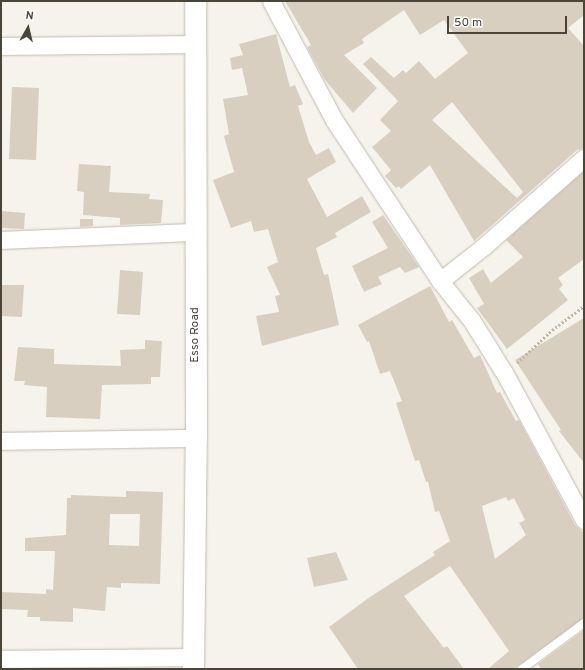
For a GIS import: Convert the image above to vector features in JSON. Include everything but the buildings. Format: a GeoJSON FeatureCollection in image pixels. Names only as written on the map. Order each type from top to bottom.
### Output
{"type":"FeatureCollection","features":[{"type":"Feature","properties":{"kind":"street","name":"Esso Road"},"geometry":{"type":"LineString","coordinates":[[193,663],[196,438],[195,1]]}},
{"type":"Feature","properties":{"kind":"street"},"geometry":{"type":"LineString","coordinates":[[271,1],[334,120],[440,281],[472,321],[505,374],[584,520]]}},
{"type":"Feature","properties":{"kind":"street"},"geometry":{"type":"LineString","coordinates":[[1,46],[194,44]]}},
{"type":"Feature","properties":{"kind":"street"},"geometry":{"type":"LineString","coordinates":[[440,281],[483,247],[584,158]]}},
{"type":"Feature","properties":{"kind":"street"},"geometry":{"type":"LineString","coordinates":[[1,240],[196,232]]}},
{"type":"Feature","properties":{"kind":"street"},"geometry":{"type":"LineString","coordinates":[[1,441],[196,438]]}},
{"type":"Feature","properties":{"kind":"street"},"geometry":{"type":"LineString","coordinates":[[1,660],[193,663]]}},
{"type":"Feature","properties":{"kind":"lane"},"geometry":{"type":"LineString","coordinates":[[522,669],[584,623]]}},
{"type":"Feature","properties":{"kind":"path"},"geometry":{"type":"LineString","coordinates":[[505,374],[552,330],[584,306]]}}]}
